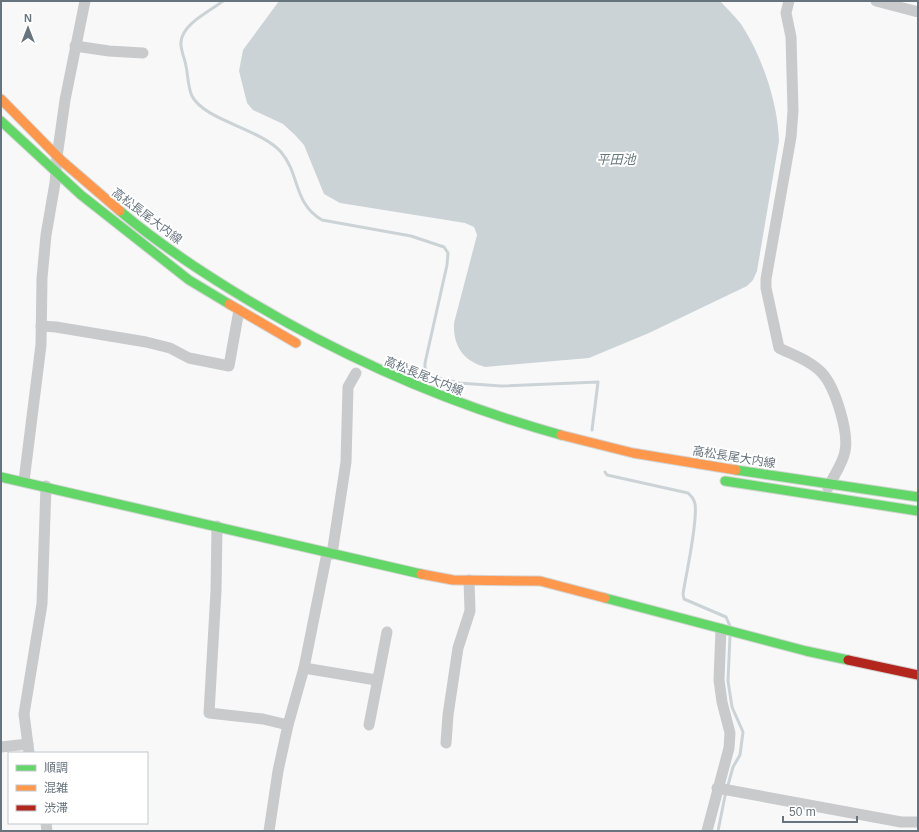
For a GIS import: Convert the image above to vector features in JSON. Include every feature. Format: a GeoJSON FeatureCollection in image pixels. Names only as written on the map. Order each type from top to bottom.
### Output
{"type":"FeatureCollection","features":[{"type":"Feature","properties":{"kind":"main road","name":"高松長尾大内線"},"geometry":{"type":"LineString","coordinates":[[1,99],[57,157],[115,208],[198,269],[322,344],[392,377],[471,407],[543,430],[603,446],[827,489],[918,497]]}},
{"type":"Feature","properties":{"kind":"main road","name":"高松長尾大内線"},"geometry":{"type":"LineString","coordinates":[[1,121],[57,174],[106,216],[189,280],[303,347]]}},
{"type":"Feature","properties":{"kind":"main road"},"geometry":{"type":"LineString","coordinates":[[1,477],[46,486],[410,572],[452,580],[540,581],[806,651],[918,675]]}},
{"type":"Feature","properties":{"kind":"main road","name":"高松長尾大内線"},"geometry":{"type":"LineString","coordinates":[[716,479],[918,511]]}},
{"type":"Feature","properties":{"kind":"street"},"geometry":{"type":"LineString","coordinates":[[24,481],[36,394],[41,326],[42,278],[46,235],[57,174],[57,157],[75,46],[85,1]]}},
{"type":"Feature","properties":{"kind":"street"},"geometry":{"type":"LineString","coordinates":[[789,1],[786,13],[791,37],[793,111],[766,288],[779,348],[806,361],[822,373],[837,400],[845,438],[845,450],[827,489]]}},
{"type":"Feature","properties":{"kind":"street"},"geometry":{"type":"LineString","coordinates":[[876,1],[918,12]]}},
{"type":"Feature","properties":{"kind":"street"},"geometry":{"type":"LineString","coordinates":[[75,46],[143,53]]}},
{"type":"Feature","properties":{"kind":"street"},"geometry":{"type":"LineString","coordinates":[[41,326],[56,327],[146,342],[170,348],[189,358],[229,366],[239,310]]}},
{"type":"Feature","properties":{"kind":"street"},"geometry":{"type":"LineString","coordinates":[[269,831],[278,771],[288,725],[304,668],[330,553],[346,462],[348,387],[356,373]]}},
{"type":"Feature","properties":{"kind":"street"},"geometry":{"type":"LineString","coordinates":[[1,747],[28,748],[24,714],[42,604],[46,486]]}},
{"type":"Feature","properties":{"kind":"street"},"geometry":{"type":"LineString","coordinates":[[216,526],[216,591],[209,713],[263,719],[288,725]]}},
{"type":"Feature","properties":{"kind":"street"},"geometry":{"type":"LineString","coordinates":[[446,743],[448,715],[458,648],[470,611],[469,580]]}},
{"type":"Feature","properties":{"kind":"street"},"geometry":{"type":"LineString","coordinates":[[707,831],[717,788],[729,748],[730,733],[722,702],[719,680],[721,629]]}},
{"type":"Feature","properties":{"kind":"street"},"geometry":{"type":"LineString","coordinates":[[369,725],[376,680],[387,632]]}},
{"type":"Feature","properties":{"kind":"street"},"geometry":{"type":"LineString","coordinates":[[304,668],[376,680]]}},
{"type":"Feature","properties":{"kind":"street"},"geometry":{"type":"LineString","coordinates":[[717,788],[901,822],[918,822]]}},
{"type":"Feature","properties":{"kind":"water","name":"平田池"},"geometry":{"type":"Polygon","coordinates":[[[279,1],[720,1],[741,24],[756,50],[768,80],[776,111],[778,126],[779,141],[757,271],[753,280],[747,286],[649,333],[589,358],[485,367],[471,361],[465,357],[455,339],[454,323],[477,235],[474,227],[465,223],[340,203],[324,194],[304,145],[295,135],[283,124],[253,110],[247,103],[239,71],[243,50],[279,1]]]}},
{"type":"Feature","properties":{"kind":"waterway"},"geometry":{"type":"LineString","coordinates":[[223,1],[191,24],[186,29],[181,42],[190,89],[192,96],[198,104],[208,112],[260,137],[272,144],[281,152],[287,161],[301,197],[313,213],[322,220],[411,236],[444,247],[448,253],[447,265],[425,363],[425,371],[430,376],[459,383],[501,386],[598,382],[592,430]]}},
{"type":"Feature","properties":{"kind":"waterway"},"geometry":{"type":"LineString","coordinates":[[605,472],[607,475],[688,493],[692,497],[695,504],[695,523],[683,594],[684,599],[726,617],[730,626]]}},
{"type":"Feature","properties":{"kind":"waterway"},"geometry":{"type":"LineString","coordinates":[[718,831],[733,767],[740,755],[743,732],[732,707],[728,681],[730,636]]}},
{"type":"Feature","properties":{"kind":"traffic: fast"},"geometry":{"type":"LineString","coordinates":[[1,121],[81,195],[189,280],[229,304]]}},
{"type":"Feature","properties":{"kind":"traffic: fast"},"geometry":{"type":"LineString","coordinates":[[120,211],[161,243],[204,273],[311,336],[392,375],[433,392],[475,408],[561,435]]}},
{"type":"Feature","properties":{"kind":"traffic: fast"},"geometry":{"type":"LineString","coordinates":[[736,470],[918,497]]}},
{"type":"Feature","properties":{"kind":"traffic: fast"},"geometry":{"type":"LineString","coordinates":[[1,477],[421,574]]}},
{"type":"Feature","properties":{"kind":"traffic: fast"},"geometry":{"type":"LineString","coordinates":[[725,481],[918,511]]}},
{"type":"Feature","properties":{"kind":"traffic: fast"},"geometry":{"type":"LineString","coordinates":[[605,598],[806,651],[848,660]]}},
{"type":"Feature","properties":{"kind":"traffic: slow"},"geometry":{"type":"LineString","coordinates":[[1,99],[62,161],[120,211]]}},
{"type":"Feature","properties":{"kind":"traffic: slow"},"geometry":{"type":"LineString","coordinates":[[229,304],[296,343]]}},
{"type":"Feature","properties":{"kind":"traffic: slow"},"geometry":{"type":"LineString","coordinates":[[561,435],[633,453],[736,470]]}},
{"type":"Feature","properties":{"kind":"traffic: slow"},"geometry":{"type":"LineString","coordinates":[[421,574],[453,580],[540,581],[605,598]]}},
{"type":"Feature","properties":{"kind":"traffic: jam"},"geometry":{"type":"LineString","coordinates":[[848,660],[918,675]]}}]}
